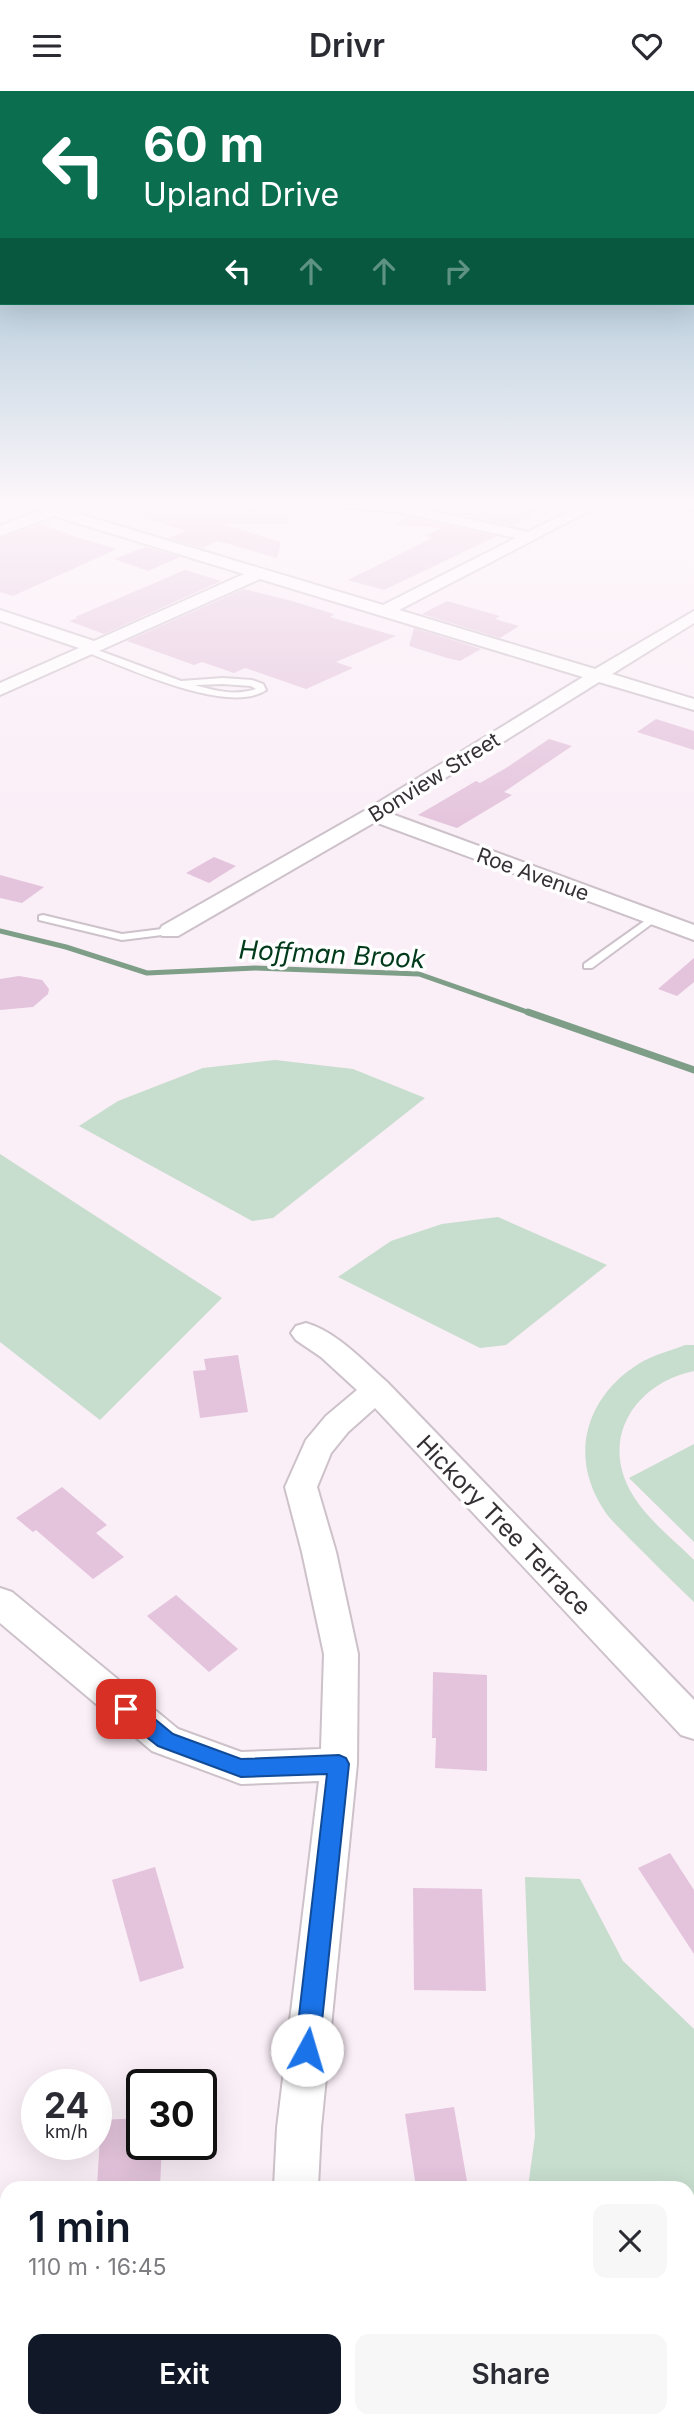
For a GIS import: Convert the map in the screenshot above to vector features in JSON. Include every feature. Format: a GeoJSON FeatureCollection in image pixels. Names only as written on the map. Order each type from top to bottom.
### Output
{"type":"FeatureCollection","features":[{"type":"Feature","properties":{"kind":"street"},"geometry":{"type":"LineString","coordinates":[[0,690],[179,609]]}},
{"type":"Feature","properties":{"kind":"street"},"geometry":{"type":"LineString","coordinates":[[377,609],[694,705]]}},
{"type":"Feature","properties":{"kind":"street"},"geometry":{"type":"LineString","coordinates":[[384,611],[388,609]]}},
{"type":"Feature","properties":{"kind":"street"},"geometry":{"type":"LineString","coordinates":[[0,615],[91,649]]}},
{"type":"Feature","properties":{"kind":"street","name":"Bonview Street"},"geometry":{"type":"LineString","coordinates":[[170,931],[373,814],[694,616]]}},
{"type":"Feature","properties":{"kind":"street","name":"Roe Avenue"},"geometry":{"type":"LineString","coordinates":[[373,814],[694,933]]}},
{"type":"Feature","properties":{"kind":"street","name":"Hickory Tree Terrace"},"geometry":{"type":"LineString","coordinates":[[306,1333],[331,1350],[376,1390],[694,1724]]}},
{"type":"Feature","properties":{"kind":"street"},"geometry":{"type":"LineString","coordinates":[[296,2181],[299,2128],[339,1764],[341,1654],[319,1552],[301,1487],[317,1448],[337,1424],[376,1390]]}},
{"type":"Feature","properties":{"kind":"street"},"geometry":{"type":"LineString","coordinates":[[0,1602],[29,1629],[165,1740],[241,1768],[339,1764]]}},
{"type":"Feature","properties":{"kind":"lane"},"geometry":{"type":"LineString","coordinates":[[91,649],[202,691],[229,697],[244,697],[261,690],[260,686],[242,682],[184,684]]}},
{"type":"Feature","properties":{"kind":"lane"},"geometry":{"type":"LineString","coordinates":[[43,918],[122,937],[170,931]]}},
{"type":"Feature","properties":{"kind":"lane"},"geometry":{"type":"LineString","coordinates":[[588,965],[653,918]]}},
{"type":"Feature","properties":{"kind":"green space"},"geometry":{"type":"Polygon","coordinates":[[[275,1060],[353,1069],[425,1098],[273,1218],[252,1221],[79,1126],[118,1101],[203,1068],[275,1060]]]}},
{"type":"Feature","properties":{"kind":"green space"},"geometry":{"type":"Polygon","coordinates":[[[0,1154],[222,1298],[100,1420],[0,1342],[0,1154]]]}},
{"type":"Feature","properties":{"kind":"green space"},"geometry":{"type":"Polygon","coordinates":[[[498,1217],[607,1265],[506,1345],[480,1348],[338,1277],[391,1241],[442,1224],[498,1217]]]}},
{"type":"Feature","properties":{"kind":"green space"},"geometry":{"type":"Polygon","coordinates":[[[685,1345],[694,1345],[694,1371],[672,1378],[654,1388],[639,1402],[628,1418],[621,1436],[620,1456],[624,1476],[640,1506],[694,1560],[694,1602],[606,1514],[593,1490],[585,1448],[595,1410],[621,1377],[645,1360],[685,1345]]]}},
{"type":"Feature","properties":{"kind":"green space"},"geometry":{"type":"Polygon","coordinates":[[[694,1444],[694,1542],[629,1478],[694,1444]]]}},
{"type":"Feature","properties":{"kind":"green space"},"geometry":{"type":"Polygon","coordinates":[[[525,1877],[580,1879],[623,1961],[694,2029],[694,2181],[529,2181],[535,2136],[525,1877]]]}},
{"type":"Feature","properties":{"kind":"building"},"geometry":{"type":"Polygon","coordinates":[[[94,609],[159,609],[104,634],[69,621],[78,618],[75,617],[94,609]]]}},
{"type":"Feature","properties":{"kind":"building"},"geometry":{"type":"Polygon","coordinates":[[[199,609],[318,609],[334,614],[330,617],[396,636],[336,662],[353,668],[306,689],[245,668],[234,673],[202,662],[194,665],[127,641],[199,609]]]}},
{"type":"Feature","properties":{"kind":"building"},"geometry":{"type":"Polygon","coordinates":[[[432,609],[475,609],[500,616],[495,619],[519,626],[500,638],[422,614],[432,609]]]}},
{"type":"Feature","properties":{"kind":"building"},"geometry":{"type":"Polygon","coordinates":[[[414,628],[481,649],[460,661],[447,658],[409,646],[414,628]]]}},
{"type":"Feature","properties":{"kind":"building"},"geometry":{"type":"Polygon","coordinates":[[[656,719],[694,731],[694,750],[637,732],[656,719]]]}},
{"type":"Feature","properties":{"kind":"building"},"geometry":{"type":"Polygon","coordinates":[[[549,739],[572,746],[504,792],[512,795],[457,828],[418,815],[476,781],[480,783],[506,768],[549,739]]]}},
{"type":"Feature","properties":{"kind":"building"},"geometry":{"type":"Polygon","coordinates":[[[214,857],[236,866],[209,883],[186,873],[214,857]]]}},
{"type":"Feature","properties":{"kind":"building"},"geometry":{"type":"Polygon","coordinates":[[[0,875],[44,887],[22,903],[0,898],[0,875]]]}},
{"type":"Feature","properties":{"kind":"building"},"geometry":{"type":"Polygon","coordinates":[[[694,958],[694,982],[677,996],[658,989],[694,958]]]}},
{"type":"Feature","properties":{"kind":"building"},"geometry":{"type":"Polygon","coordinates":[[[19,976],[42,980],[49,989],[48,994],[33,1007],[0,1010],[0,979],[19,976]]]}},
{"type":"Feature","properties":{"kind":"building"},"geometry":{"type":"Polygon","coordinates":[[[238,1355],[248,1412],[200,1418],[193,1371],[206,1370],[204,1359],[238,1355]]]}},
{"type":"Feature","properties":{"kind":"building"},"geometry":{"type":"Polygon","coordinates":[[[62,1487],[107,1525],[96,1533],[124,1557],[93,1579],[36,1530],[33,1532],[16,1518],[62,1487]]]}},
{"type":"Feature","properties":{"kind":"building"},"geometry":{"type":"Polygon","coordinates":[[[176,1595],[238,1649],[209,1672],[147,1616],[176,1595]]]}},
{"type":"Feature","properties":{"kind":"building"},"geometry":{"type":"Polygon","coordinates":[[[433,1672],[487,1675],[487,1771],[435,1768],[436,1738],[432,1738],[433,1672]]]}},
{"type":"Feature","properties":{"kind":"building"},"geometry":{"type":"Polygon","coordinates":[[[670,1853],[694,1890],[694,1954],[638,1868],[670,1853]]]}},
{"type":"Feature","properties":{"kind":"building"},"geometry":{"type":"Polygon","coordinates":[[[155,1867],[184,1968],[140,1982],[112,1880],[155,1867]]]}},
{"type":"Feature","properties":{"kind":"building"},"geometry":{"type":"Polygon","coordinates":[[[413,1888],[482,1889],[486,1991],[414,1990],[413,1888]]]}},
{"type":"Feature","properties":{"kind":"building"},"geometry":{"type":"Polygon","coordinates":[[[454,2107],[467,2181],[415,2181],[405,2114],[454,2107]]]}},
{"type":"Feature","properties":{"kind":"building"},"geometry":{"type":"Polygon","coordinates":[[[112,2119],[126,2119],[126,2160],[161,2160],[160,2181],[97,2181],[99,2160],[112,2160],[112,2119]]]}},
{"type":"Feature","properties":{"kind":"waterway","name":"Hoffman Brook"},"geometry":{"type":"LineString","coordinates":[[0,931],[66,947],[147,973],[255,968],[419,974],[533,1014]]}},
{"type":"Feature","properties":{"kind":"waterway","name":"Hoffman Brook"},"geometry":{"type":"LineString","coordinates":[[528,1012],[694,1070]]}},
{"type":"Feature","properties":{"kind":"route"},"geometry":{"type":"LineString","coordinates":[[126,1709],[165,1740],[241,1768],[339,1764],[307,2050]]}}]}
